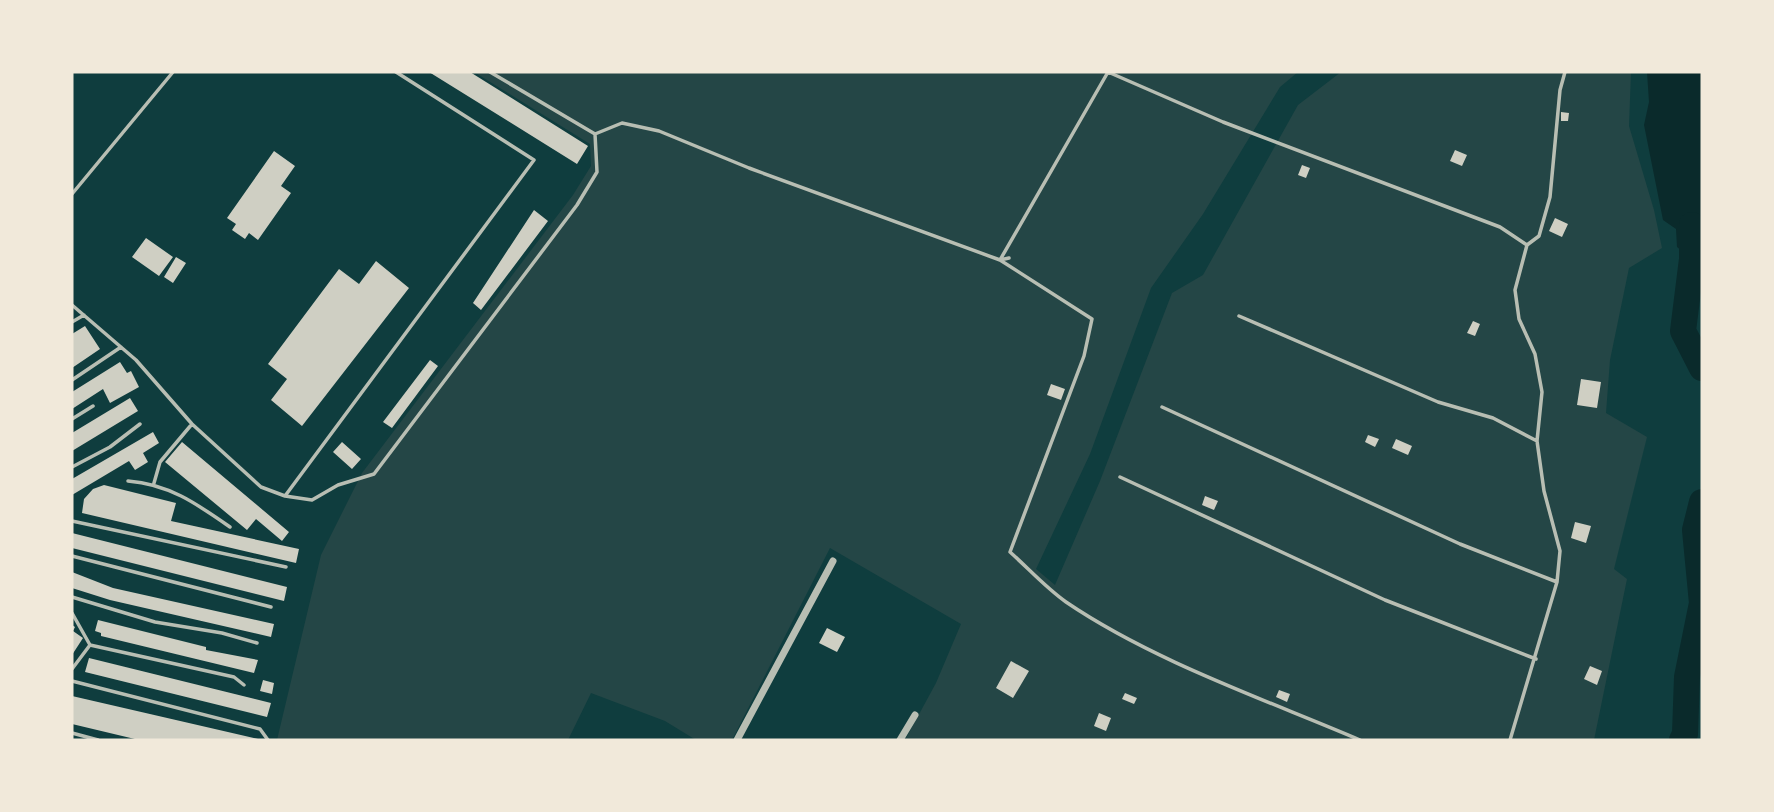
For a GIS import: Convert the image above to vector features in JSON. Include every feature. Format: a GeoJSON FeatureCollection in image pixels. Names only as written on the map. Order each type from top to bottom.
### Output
{"type":"FeatureCollection","features":[{"type":"Feature","properties":{"kind":"street"},"geometry":{"type":"LineString","coordinates":[[737,740],[833,561]]}},
{"type":"Feature","properties":{"kind":"street"},"geometry":{"type":"LineString","coordinates":[[900,740],[915,715]]}},
{"type":"Feature","properties":{"kind":"lane"},"geometry":{"type":"LineString","coordinates":[[72,194],[173,72]]}},
{"type":"Feature","properties":{"kind":"lane"},"geometry":{"type":"LineString","coordinates":[[285,496],[534,160],[396,72]]}},
{"type":"Feature","properties":{"kind":"lane"},"geometry":{"type":"LineString","coordinates":[[490,72],[595,134]]}},
{"type":"Feature","properties":{"kind":"lane"},"geometry":{"type":"LineString","coordinates":[[1000,260],[1108,72],[1223,122],[1500,227],[1527,245]]}},
{"type":"Feature","properties":{"kind":"lane"},"geometry":{"type":"LineString","coordinates":[[1510,740],[1557,582],[1560,551],[1544,491],[1536,441],[1542,392],[1535,354],[1519,319],[1514,290],[1527,245],[1539,236],[1550,197],[1565,72]]}},
{"type":"Feature","properties":{"kind":"lane"},"geometry":{"type":"LineString","coordinates":[[595,134],[622,123],[659,131],[749,168],[1000,260],[1092,319],[1084,356],[1010,552],[1064,600],[1103,625],[1194,669],[1360,740]]}},
{"type":"Feature","properties":{"kind":"lane"},"geometry":{"type":"LineString","coordinates":[[72,305],[121,347],[192,424],[261,487],[285,496],[312,500],[338,485],[374,474],[578,205],[597,172],[595,134]]}},
{"type":"Feature","properties":{"kind":"lane"},"geometry":{"type":"LineString","coordinates":[[1000,260],[1009,258]]}},
{"type":"Feature","properties":{"kind":"lane"},"geometry":{"type":"LineString","coordinates":[[72,322],[84,315]]}},
{"type":"Feature","properties":{"kind":"lane"},"geometry":{"type":"LineString","coordinates":[[1239,316],[1438,402],[1493,418],[1536,441]]}},
{"type":"Feature","properties":{"kind":"lane"},"geometry":{"type":"LineString","coordinates":[[72,380],[121,347]]}},
{"type":"Feature","properties":{"kind":"lane"},"geometry":{"type":"LineString","coordinates":[[72,419],[93,406]]}},
{"type":"Feature","properties":{"kind":"lane"},"geometry":{"type":"LineString","coordinates":[[1162,407],[1461,544],[1557,582]]}},
{"type":"Feature","properties":{"kind":"lane"},"geometry":{"type":"LineString","coordinates":[[72,467],[110,447],[140,424]]}},
{"type":"Feature","properties":{"kind":"lane"},"geometry":{"type":"LineString","coordinates":[[154,483],[160,461],[192,424]]}},
{"type":"Feature","properties":{"kind":"lane"},"geometry":{"type":"LineString","coordinates":[[1120,477],[1385,600],[1536,659]]}},
{"type":"Feature","properties":{"kind":"lane"},"geometry":{"type":"LineString","coordinates":[[128,481],[154,483],[187,497],[230,527]]}},
{"type":"Feature","properties":{"kind":"lane"},"geometry":{"type":"LineString","coordinates":[[72,521],[286,567]]}},
{"type":"Feature","properties":{"kind":"lane"},"geometry":{"type":"LineString","coordinates":[[72,556],[271,607]]}},
{"type":"Feature","properties":{"kind":"lane"},"geometry":{"type":"LineString","coordinates":[[72,597],[155,622],[222,633],[257,643]]}},
{"type":"Feature","properties":{"kind":"lane"},"geometry":{"type":"LineString","coordinates":[[72,613],[90,645],[234,677],[244,685]]}},
{"type":"Feature","properties":{"kind":"lane"},"geometry":{"type":"LineString","coordinates":[[72,669],[90,645]]}},
{"type":"Feature","properties":{"kind":"lane"},"geometry":{"type":"LineString","coordinates":[[72,681],[260,729],[268,740]]}},
{"type":"Feature","properties":{"kind":"lane"},"geometry":{"type":"LineString","coordinates":[[72,733],[98,740]]}},
{"type":"Feature","properties":{"kind":"shaded area"},"geometry":{"type":"Polygon","coordinates":[[[474,72],[1298,72],[1280,87],[1203,214],[1151,288],[1090,454],[1036,569],[1055,585],[1100,481],[1172,293],[1203,275],[1298,105],[1341,72],[1631,72],[1629,126],[1654,210],[1662,248],[1629,268],[1610,360],[1606,413],[1647,437],[1614,569],[1627,579],[1594,740],[905,740],[936,683],[961,624],[830,548],[732,740],[696,740],[665,721],[591,693],[568,740],[277,740],[321,555],[362,473],[573,195],[591,166],[590,144],[474,72]]]}},
{"type":"Feature","properties":{"kind":"shaded area"},"geometry":{"type":"Polygon","coordinates":[[[1647,72],[1702,72],[1702,250],[1692,259],[1677,247],[1676,229],[1663,220],[1644,125],[1649,102],[1647,72]]]}},
{"type":"Feature","properties":{"kind":"building"},"geometry":{"type":"Polygon","coordinates":[[[429,72],[470,72],[588,146],[577,164],[429,72]]]}},
{"type":"Feature","properties":{"kind":"building"},"geometry":{"type":"Polygon","coordinates":[[[1561,112],[1569,113],[1568,121],[1561,121],[1561,112]]]}},
{"type":"Feature","properties":{"kind":"building"},"geometry":{"type":"Polygon","coordinates":[[[1455,150],[1467,155],[1462,166],[1450,161],[1455,150]]]}},
{"type":"Feature","properties":{"kind":"building"},"geometry":{"type":"Polygon","coordinates":[[[274,151],[295,166],[281,186],[291,193],[258,240],[249,233],[245,239],[232,230],[236,224],[227,218],[274,151]]]}},
{"type":"Feature","properties":{"kind":"building"},"geometry":{"type":"Polygon","coordinates":[[[1302,165],[1310,168],[1306,178],[1298,175],[1302,165]]]}},
{"type":"Feature","properties":{"kind":"building"},"geometry":{"type":"Polygon","coordinates":[[[534,210],[548,221],[481,310],[473,303],[534,210]]]}},
{"type":"Feature","properties":{"kind":"building"},"geometry":{"type":"Polygon","coordinates":[[[1555,218],[1568,224],[1562,237],[1549,231],[1555,218]]]}},
{"type":"Feature","properties":{"kind":"building"},"geometry":{"type":"Polygon","coordinates":[[[146,238],[173,257],[159,276],[132,257],[146,238]]]}},
{"type":"Feature","properties":{"kind":"building"},"geometry":{"type":"Polygon","coordinates":[[[176,257],[186,263],[173,283],[164,277],[176,257]]]}},
{"type":"Feature","properties":{"kind":"building"},"geometry":{"type":"Polygon","coordinates":[[[376,261],[409,288],[302,426],[271,400],[287,379],[268,364],[339,269],[359,284],[376,261]]]}},
{"type":"Feature","properties":{"kind":"building"},"geometry":{"type":"Polygon","coordinates":[[[1473,321],[1480,324],[1475,336],[1467,333],[1473,321]]]}},
{"type":"Feature","properties":{"kind":"building"},"geometry":{"type":"Polygon","coordinates":[[[85,326],[100,349],[72,368],[72,334],[85,326]]]}},
{"type":"Feature","properties":{"kind":"building"},"geometry":{"type":"Polygon","coordinates":[[[430,360],[438,366],[392,428],[383,422],[430,360]]]}},
{"type":"Feature","properties":{"kind":"building"},"geometry":{"type":"Polygon","coordinates":[[[120,362],[127,373],[131,371],[139,387],[110,403],[103,389],[72,409],[72,392],[120,362]]]}},
{"type":"Feature","properties":{"kind":"building"},"geometry":{"type":"Polygon","coordinates":[[[1581,379],[1601,382],[1597,408],[1577,405],[1581,379]]]}},
{"type":"Feature","properties":{"kind":"building"},"geometry":{"type":"Polygon","coordinates":[[[1051,384],[1065,389],[1061,400],[1047,395],[1051,384]]]}},
{"type":"Feature","properties":{"kind":"building"},"geometry":{"type":"Polygon","coordinates":[[[130,398],[138,411],[72,451],[72,433],[130,398]]]}},
{"type":"Feature","properties":{"kind":"building"},"geometry":{"type":"Polygon","coordinates":[[[153,432],[159,443],[143,453],[148,462],[135,470],[129,461],[72,495],[72,479],[153,432]]]}},
{"type":"Feature","properties":{"kind":"building"},"geometry":{"type":"Polygon","coordinates":[[[1368,435],[1379,439],[1375,447],[1365,442],[1368,435]]]}},
{"type":"Feature","properties":{"kind":"building"},"geometry":{"type":"Polygon","coordinates":[[[1396,439],[1412,446],[1408,455],[1392,448],[1396,439]]]}},
{"type":"Feature","properties":{"kind":"building"},"geometry":{"type":"Polygon","coordinates":[[[182,442],[289,532],[282,541],[256,519],[247,530],[165,462],[182,442]]]}},
{"type":"Feature","properties":{"kind":"building"},"geometry":{"type":"Polygon","coordinates":[[[342,442],[361,459],[352,469],[333,452],[342,442]]]}},
{"type":"Feature","properties":{"kind":"building"},"geometry":{"type":"Polygon","coordinates":[[[104,485],[176,503],[171,521],[299,549],[296,563],[82,513],[84,499],[93,489],[104,485]]]}},
{"type":"Feature","properties":{"kind":"building"},"geometry":{"type":"Polygon","coordinates":[[[1205,496],[1218,501],[1214,510],[1202,505],[1205,496]]]}},
{"type":"Feature","properties":{"kind":"building"},"geometry":{"type":"Polygon","coordinates":[[[1575,522],[1591,526],[1586,543],[1571,538],[1575,522]]]}},
{"type":"Feature","properties":{"kind":"building"},"geometry":{"type":"Polygon","coordinates":[[[72,533],[287,587],[284,601],[72,548],[72,533]]]}},
{"type":"Feature","properties":{"kind":"building"},"geometry":{"type":"Polygon","coordinates":[[[72,572],[113,588],[274,624],[271,637],[110,600],[72,588],[72,572]]]}},
{"type":"Feature","properties":{"kind":"building"},"geometry":{"type":"Polygon","coordinates":[[[98,620],[206,647],[206,650],[258,660],[254,673],[101,636],[101,633],[95,631],[98,620]]]}},
{"type":"Feature","properties":{"kind":"building"},"geometry":{"type":"Polygon","coordinates":[[[72,625],[75,627],[73,631],[83,638],[72,655],[72,625]]]}},
{"type":"Feature","properties":{"kind":"building"},"geometry":{"type":"Polygon","coordinates":[[[827,628],[845,637],[837,652],[819,643],[827,628]]]}},
{"type":"Feature","properties":{"kind":"building"},"geometry":{"type":"Polygon","coordinates":[[[89,658],[271,703],[267,717],[85,672],[89,658]]]}},
{"type":"Feature","properties":{"kind":"building"},"geometry":{"type":"Polygon","coordinates":[[[1011,661],[1029,671],[1013,698],[996,688],[1011,661]]]}},
{"type":"Feature","properties":{"kind":"building"},"geometry":{"type":"Polygon","coordinates":[[[1590,666],[1602,671],[1597,685],[1584,679],[1590,666]]]}},
{"type":"Feature","properties":{"kind":"building"},"geometry":{"type":"Polygon","coordinates":[[[263,680],[274,683],[272,694],[260,691],[263,680]]]}},
{"type":"Feature","properties":{"kind":"building"},"geometry":{"type":"Polygon","coordinates":[[[1279,690],[1290,694],[1287,702],[1276,697],[1279,690]]]}},
{"type":"Feature","properties":{"kind":"building"},"geometry":{"type":"Polygon","coordinates":[[[1125,693],[1137,698],[1134,704],[1122,699],[1125,693]]]}},
{"type":"Feature","properties":{"kind":"building"},"geometry":{"type":"Polygon","coordinates":[[[72,696],[258,740],[139,740],[72,724],[72,696]]]}},
{"type":"Feature","properties":{"kind":"building"},"geometry":{"type":"Polygon","coordinates":[[[1099,713],[1111,718],[1106,731],[1094,726],[1099,713]]]}},
{"type":"Feature","properties":{"kind":"waterway"},"geometry":{"type":"LineString","coordinates":[[1692,225],[1692,259],[1683,331],[1702,368]]}},
{"type":"Feature","properties":{"kind":"waterway"},"geometry":{"type":"LineString","coordinates":[[1682,740],[1685,734],[1687,677],[1702,603],[1695,530],[1702,502]]}}]}
